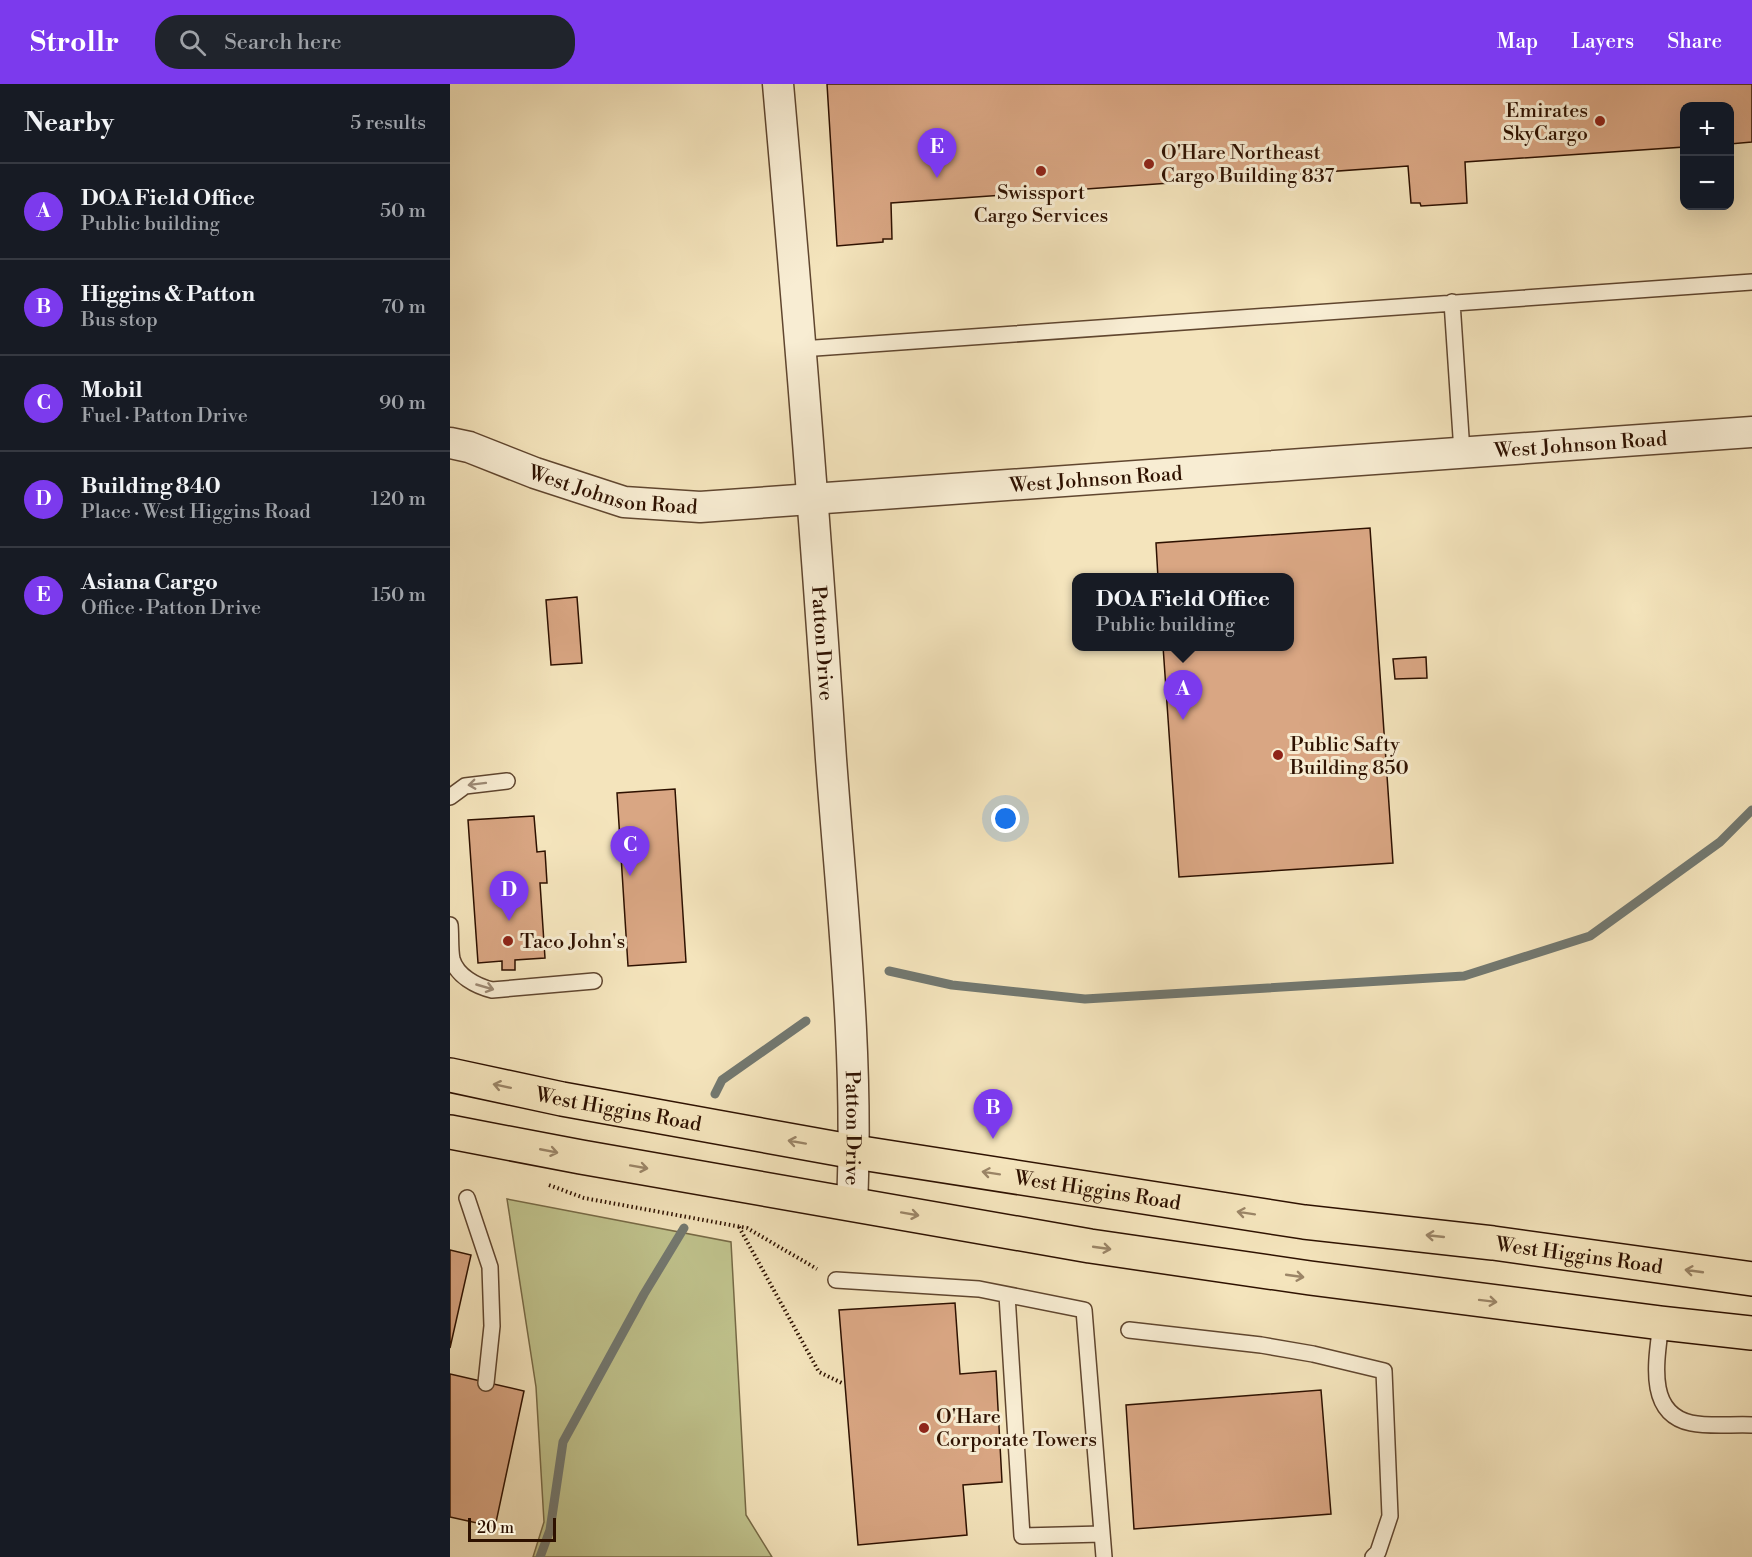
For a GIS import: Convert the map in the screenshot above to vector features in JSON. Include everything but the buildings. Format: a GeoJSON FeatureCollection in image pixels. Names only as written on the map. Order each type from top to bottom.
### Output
{"type":"FeatureCollection","features":[{"type":"Feature","properties":{"kind":"main road","name":"West Higgins Road"},"geometry":{"type":"LineString","coordinates":[[450,1075],[574,1101],[855,1152],[1304,1222],[1493,1243],[1752,1279]]}},
{"type":"Feature","properties":{"kind":"main road"},"geometry":{"type":"LineString","coordinates":[[450,1132],[1101,1248],[1310,1278],[1752,1333]]}},
{"type":"Feature","properties":{"kind":"street","name":"Patton Drive"},"geometry":{"type":"LineString","coordinates":[[778,84],[814,498],[853,1040],[855,1152],[852,1204]]}},
{"type":"Feature","properties":{"kind":"street","name":"West Johnson Road"},"geometry":{"type":"LineString","coordinates":[[450,443],[469,447],[535,473],[624,502],[700,507],[1752,432]]}},
{"type":"Feature","properties":{"kind":"lane"},"geometry":{"type":"LineString","coordinates":[[801,349],[1752,282]]}},
{"type":"Feature","properties":{"kind":"lane"},"geometry":{"type":"LineString","coordinates":[[1452,303],[1462,452]]}},
{"type":"Feature","properties":{"kind":"lane"},"geometry":{"type":"LineString","coordinates":[[450,797],[465,786],[507,781]]}},
{"type":"Feature","properties":{"kind":"lane"},"geometry":{"type":"LineString","coordinates":[[450,925],[452,959],[464,976],[479,987],[492,990],[594,981]]}},
{"type":"Feature","properties":{"kind":"lane"},"geometry":{"type":"LineString","coordinates":[[467,1198],[490,1267],[492,1326],[486,1383]]}},
{"type":"Feature","properties":{"kind":"lane"},"geometry":{"type":"LineString","coordinates":[[836,1280],[980,1289],[1084,1310],[1104,1557]]}},
{"type":"Feature","properties":{"kind":"lane"},"geometry":{"type":"LineString","coordinates":[[1007,1294],[1022,1536],[1102,1534]]}},
{"type":"Feature","properties":{"kind":"lane"},"geometry":{"type":"LineString","coordinates":[[1660,1323],[1656,1371],[1657,1392],[1672,1415],[1692,1423],[1752,1425]]}},
{"type":"Feature","properties":{"kind":"lane"},"geometry":{"type":"LineString","coordinates":[[1130,1330],[1261,1345],[1313,1354],[1384,1371],[1390,1516],[1378,1552],[1373,1557]]}},
{"type":"Feature","properties":{"kind":"path"},"geometry":{"type":"LineString","coordinates":[[542,1182],[584,1198],[747,1228],[836,1280]]}},
{"type":"Feature","properties":{"kind":"path"},"geometry":{"type":"LineString","coordinates":[[739,1227],[819,1372],[844,1383]]}},
{"type":"Feature","properties":{"kind":"green space"},"geometry":{"type":"Polygon","coordinates":[[[507,1199],[731,1242],[746,1515],[772,1557],[533,1557],[544,1522],[536,1387],[507,1199]]]}},
{"type":"Feature","properties":{"kind":"waterway"},"geometry":{"type":"LineString","coordinates":[[889,971],[952,985],[1085,999],[1464,976],[1590,936],[1720,842],[1752,810]]}},
{"type":"Feature","properties":{"kind":"waterway"},"geometry":{"type":"LineString","coordinates":[[715,1094],[722,1080],[806,1021]]}},
{"type":"Feature","properties":{"kind":"waterway"},"geometry":{"type":"LineString","coordinates":[[540,1557],[550,1530],[563,1442],[644,1294],[684,1228]]}},
{"type":"Feature","properties":{"kind":"place","name":"Emirates SkyCargo"},"geometry":{"type":"Point","coordinates":[1600,121]}},
{"type":"Feature","properties":{"kind":"place","name":"O'Hare Northeast Cargo Building 837"},"geometry":{"type":"Point","coordinates":[1149,164]}},
{"type":"Feature","properties":{"kind":"place","name":"Swissport Cargo Services"},"geometry":{"type":"Point","coordinates":[1041,171]}},
{"type":"Feature","properties":{"kind":"place","name":"Asiana Cargo"},"geometry":{"type":"Point","coordinates":[937,178]}},
{"type":"Feature","properties":{"kind":"place","name":"DOA Field Office"},"geometry":{"type":"Point","coordinates":[1183,720]}},
{"type":"Feature","properties":{"kind":"place","name":"Public Safty Building 850"},"geometry":{"type":"Point","coordinates":[1278,755]}},
{"type":"Feature","properties":{"kind":"place","name":"Mobil"},"geometry":{"type":"Point","coordinates":[630,876]}},
{"type":"Feature","properties":{"kind":"place","name":"Building 840"},"geometry":{"type":"Point","coordinates":[509,921]}},
{"type":"Feature","properties":{"kind":"place","name":"Taco John's"},"geometry":{"type":"Point","coordinates":[508,941]}},
{"type":"Feature","properties":{"kind":"place","name":"Higgins & Patton"},"geometry":{"type":"Point","coordinates":[993,1139]}},
{"type":"Feature","properties":{"kind":"place","name":"O'Hare Corporate Towers"},"geometry":{"type":"Point","coordinates":[924,1428]}}]}
